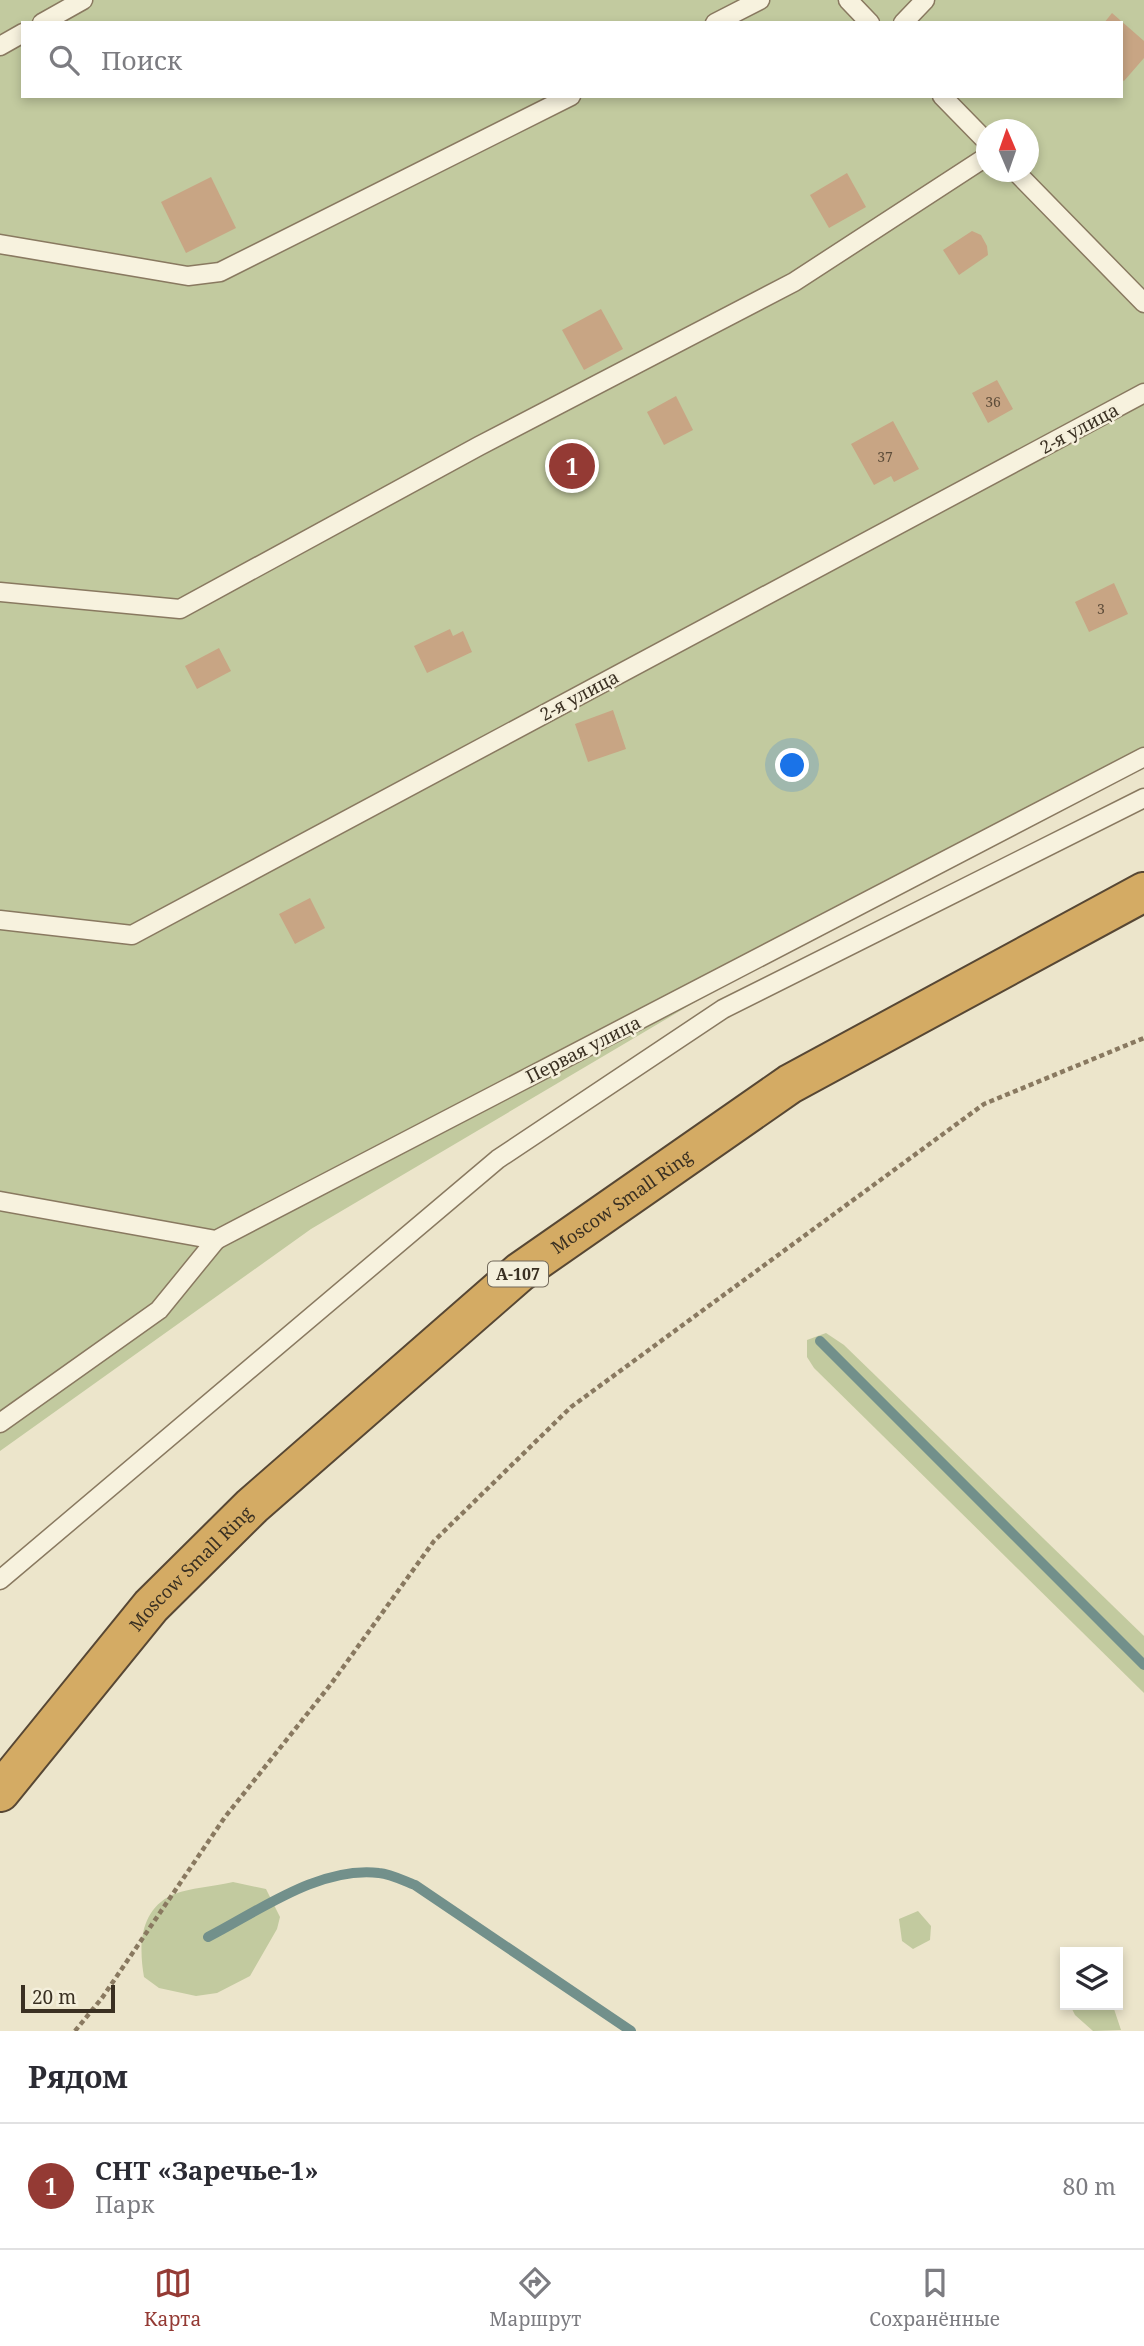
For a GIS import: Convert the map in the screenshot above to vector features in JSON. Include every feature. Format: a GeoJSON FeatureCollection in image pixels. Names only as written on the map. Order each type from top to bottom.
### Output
{"type":"FeatureCollection","features":[{"type":"Feature","properties":{"kind":"highway","name":"Moscow Small Ring"},"geometry":{"type":"LineString","coordinates":[[0,1792],[160,1597],[252,1506],[520,1272],[790,1084],[1144,892]]}},
{"type":"Feature","properties":{"kind":"lane"},"geometry":{"type":"LineString","coordinates":[[46,21],[83,0]]}},
{"type":"Feature","properties":{"kind":"lane"},"geometry":{"type":"LineString","coordinates":[[719,21],[760,0]]}},
{"type":"Feature","properties":{"kind":"lane"},"geometry":{"type":"LineString","coordinates":[[848,0],[868,21]]}},
{"type":"Feature","properties":{"kind":"lane"},"geometry":{"type":"LineString","coordinates":[[905,21],[925,0]]}},
{"type":"Feature","properties":{"kind":"lane"},"geometry":{"type":"LineString","coordinates":[[0,46],[21,34]]}},
{"type":"Feature","properties":{"kind":"lane"},"geometry":{"type":"LineString","coordinates":[[0,244],[188,276],[220,272],[566,98]]}},
{"type":"Feature","properties":{"kind":"lane"},"geometry":{"type":"LineString","coordinates":[[944,98],[976,131]]}},
{"type":"Feature","properties":{"kind":"lane"},"geometry":{"type":"LineString","coordinates":[[0,592],[180,609],[479,446],[794,282],[976,164]]}},
{"type":"Feature","properties":{"kind":"lane"},"geometry":{"type":"LineString","coordinates":[[1026,182],[1144,303]]}},
{"type":"Feature","properties":{"kind":"lane","name":"2-я улица"},"geometry":{"type":"LineString","coordinates":[[0,920],[132,934],[1144,393]]}},
{"type":"Feature","properties":{"kind":"lane","name":"Первая улица"},"geometry":{"type":"LineString","coordinates":[[216,1240],[1144,757]]}},
{"type":"Feature","properties":{"kind":"lane"},"geometry":{"type":"LineString","coordinates":[[0,1580],[498,1159],[723,1009],[1144,798]]}},
{"type":"Feature","properties":{"kind":"lane"},"geometry":{"type":"LineString","coordinates":[[0,1201],[216,1240],[159,1310],[0,1423]]}},
{"type":"Feature","properties":{"kind":"path"},"geometry":{"type":"LineString","coordinates":[[75,2031],[102,1998],[225,1817],[331,1684],[434,1541],[571,1407],[984,1104],[1144,1038]]}},
{"type":"Feature","properties":{"kind":"green space"},"geometry":{"type":"Polygon","coordinates":[[[0,0],[1144,0],[1144,760],[778,953],[311,1229],[0,1451],[0,0]]]}},
{"type":"Feature","properties":{"kind":"green space"},"geometry":{"type":"Polygon","coordinates":[[[826,1333],[844,1345],[1144,1636],[1144,1693],[814,1368],[807,1357],[807,1340],[826,1333]]]}},
{"type":"Feature","properties":{"kind":"green space"},"geometry":{"type":"Polygon","coordinates":[[[233,1882],[266,1889],[280,1917],[277,1929],[250,1976],[217,1993],[196,1996],[159,1988],[144,1977],[143,1932],[158,1904],[181,1892],[233,1882]]]}},
{"type":"Feature","properties":{"kind":"green space"},"geometry":{"type":"Polygon","coordinates":[[[918,1911],[931,1926],[930,1940],[913,1949],[902,1941],[899,1919],[918,1911]]]}},
{"type":"Feature","properties":{"kind":"green space"},"geometry":{"type":"Polygon","coordinates":[[[1072,2010],[1114,2010],[1121,2030],[1093,2031],[1072,2010]]]}},
{"type":"Feature","properties":{"kind":"building"},"geometry":{"type":"Polygon","coordinates":[[[1112,13],[1121,21],[1106,21],[1112,13]]]}},
{"type":"Feature","properties":{"kind":"building"},"geometry":{"type":"Polygon","coordinates":[[[1123,23],[1144,41],[1144,58],[1124,81],[1123,23]]]}},
{"type":"Feature","properties":{"kind":"building"},"geometry":{"type":"Polygon","coordinates":[[[847,173],[866,207],[829,228],[810,195],[847,173]]]}},
{"type":"Feature","properties":{"kind":"building"},"geometry":{"type":"Polygon","coordinates":[[[211,177],[236,228],[186,253],[161,202],[211,177]]]}},
{"type":"Feature","properties":{"kind":"building"},"geometry":{"type":"Polygon","coordinates":[[[972,231],[981,235],[988,255],[959,275],[943,250],[972,231]]]}},
{"type":"Feature","properties":{"kind":"building"},"geometry":{"type":"Polygon","coordinates":[[[601,309],[623,349],[584,370],[562,330],[601,309]]]}},
{"type":"Feature","properties":{"kind":"building"},"geometry":{"type":"Polygon","coordinates":[[[997,380],[1013,409],[988,423],[972,393],[997,380]]]}},
{"type":"Feature","properties":{"kind":"building"},"geometry":{"type":"Polygon","coordinates":[[[676,396],[693,430],[664,445],[647,412],[676,396]]]}},
{"type":"Feature","properties":{"kind":"building"},"geometry":{"type":"Polygon","coordinates":[[[893,421],[919,469],[894,482],[891,476],[874,485],[851,444],[893,421]]]}},
{"type":"Feature","properties":{"kind":"building"},"geometry":{"type":"Polygon","coordinates":[[[1114,583],[1128,614],[1089,632],[1075,602],[1114,583]]]}},
{"type":"Feature","properties":{"kind":"building"},"geometry":{"type":"Polygon","coordinates":[[[450,629],[453,636],[463,631],[472,652],[427,673],[414,646],[450,629]]]}},
{"type":"Feature","properties":{"kind":"building"},"geometry":{"type":"Polygon","coordinates":[[[219,648],[231,671],[197,689],[185,666],[219,648]]]}},
{"type":"Feature","properties":{"kind":"building"},"geometry":{"type":"Polygon","coordinates":[[[613,710],[626,749],[588,762],[575,724],[613,710]]]}},
{"type":"Feature","properties":{"kind":"building"},"geometry":{"type":"Polygon","coordinates":[[[310,898],[325,928],[295,944],[279,914],[310,898]]]}},
{"type":"Feature","properties":{"kind":"waterway"},"geometry":{"type":"LineString","coordinates":[[820,1341],[1144,1665]]}},
{"type":"Feature","properties":{"kind":"waterway"},"geometry":{"type":"LineString","coordinates":[[208,1937],[312,1883],[357,1873],[384,1874],[415,1885],[631,2031]]}},
{"type":"Feature","properties":{"kind":"place","name":"СНТ «Заречье-1»"},"geometry":{"type":"Point","coordinates":[572,466]}}]}
